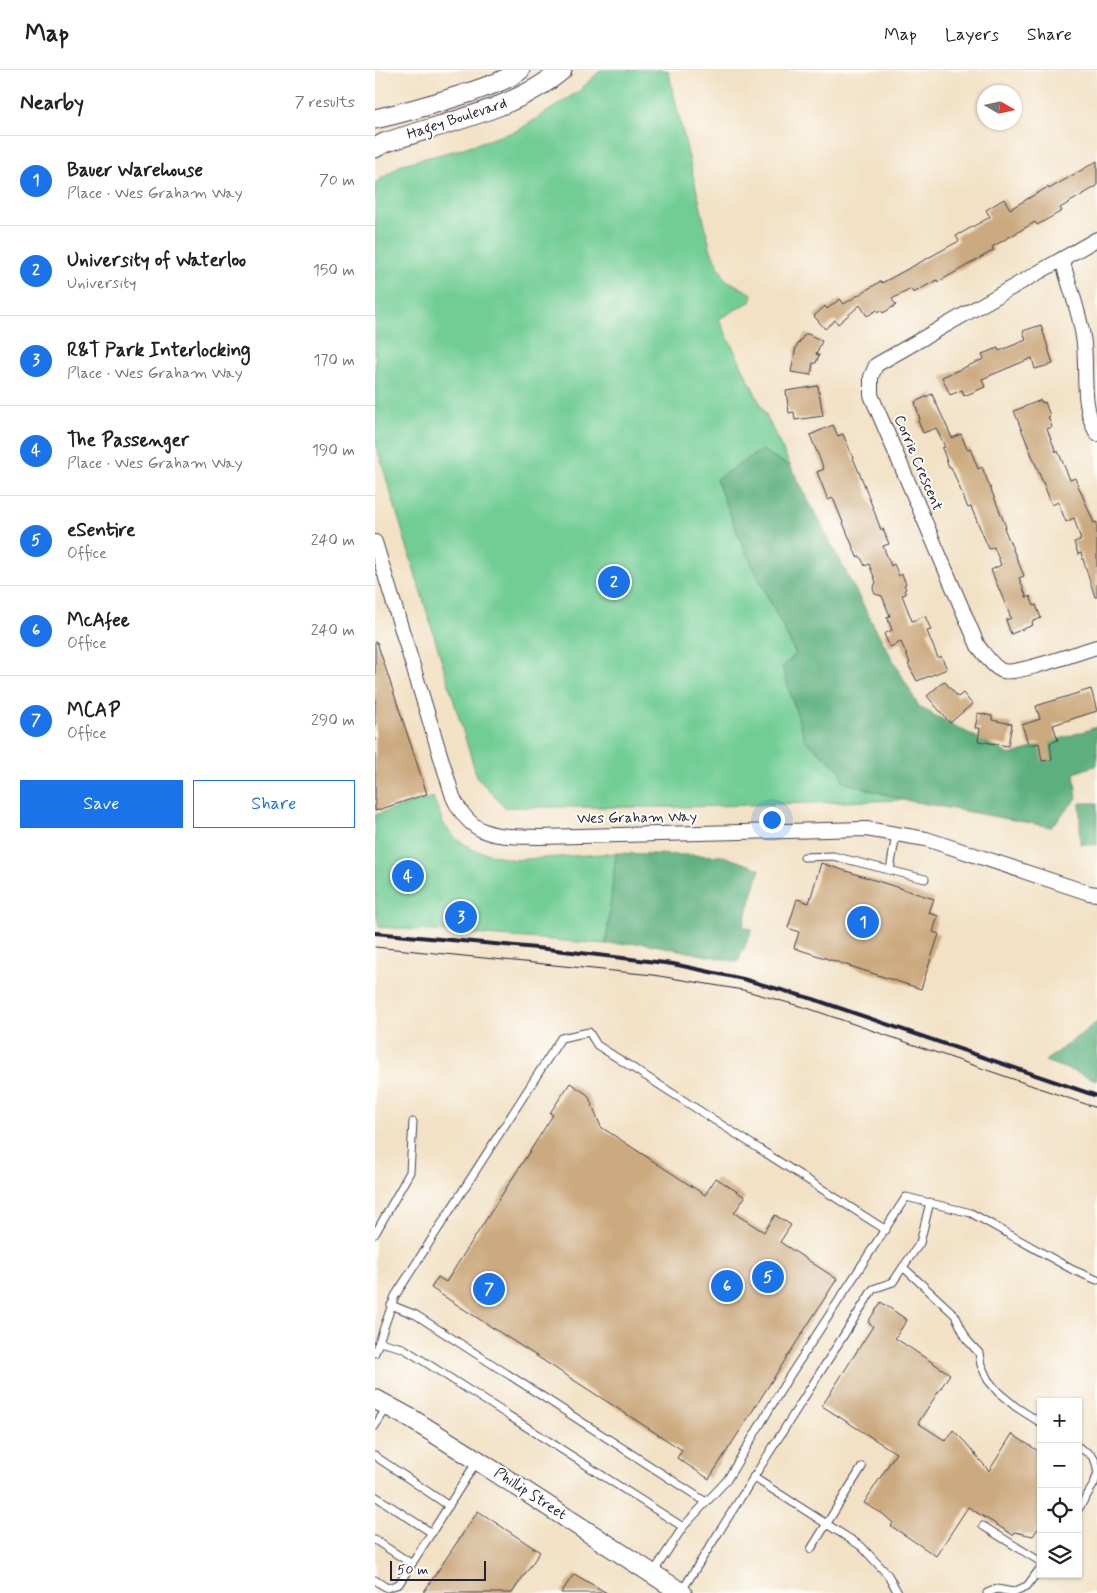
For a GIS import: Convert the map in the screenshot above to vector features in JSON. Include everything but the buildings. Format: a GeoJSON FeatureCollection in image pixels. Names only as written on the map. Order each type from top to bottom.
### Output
{"type":"FeatureCollection","features":[{"type":"Feature","properties":{"kind":"street","name":"Hagey Boulevard"},"geometry":{"type":"LineString","coordinates":[[375,120],[419,109],[485,87],[517,80],[549,81],[562,70]]}},
{"type":"Feature","properties":{"kind":"street","name":"Hagey Boulevard"},"geometry":{"type":"LineString","coordinates":[[375,148],[384,143],[503,105],[517,80]]}},
{"type":"Feature","properties":{"kind":"street","name":"Corrie Crescent"},"geometry":{"type":"LineString","coordinates":[[1097,239],[876,365],[871,377],[871,392],[978,646],[992,663],[1002,671],[1017,672],[1097,647]]}},
{"type":"Feature","properties":{"kind":"street"},"geometry":{"type":"LineString","coordinates":[[1061,259],[1079,313],[1084,344],[1085,395],[1092,424],[1097,434]]}},
{"type":"Feature","properties":{"kind":"street","name":"Wes Graham Way"},"geometry":{"type":"LineString","coordinates":[[375,542],[453,797],[458,809],[469,822],[480,830],[501,836],[866,828],[926,839],[1097,894]]}},
{"type":"Feature","properties":{"kind":"street","name":"Phillip Street"},"geometry":{"type":"LineString","coordinates":[[382,1403],[477,1460],[682,1592]]}},
{"type":"Feature","properties":{"kind":"lane"},"geometry":{"type":"LineString","coordinates":[[890,870],[896,834]]}},
{"type":"Feature","properties":{"kind":"lane"},"geometry":{"type":"LineString","coordinates":[[804,857],[833,856],[925,879]]}},
{"type":"Feature","properties":{"kind":"lane"},"geometry":{"type":"LineString","coordinates":[[375,1353],[395,1296],[561,1038],[589,1032],[597,1046],[886,1230]]}},
{"type":"Feature","properties":{"kind":"lane"},"geometry":{"type":"LineString","coordinates":[[375,1234],[410,1172],[413,1122]]}},
{"type":"Feature","properties":{"kind":"lane"},"geometry":{"type":"LineString","coordinates":[[652,1574],[683,1527],[727,1480],[787,1380],[907,1197],[971,1213],[1073,1270],[1097,1280]]}},
{"type":"Feature","properties":{"kind":"lane"},"geometry":{"type":"LineString","coordinates":[[682,1592],[873,1289],[893,1282],[920,1243],[930,1202]]}},
{"type":"Feature","properties":{"kind":"lane"},"geometry":{"type":"LineString","coordinates":[[903,1267],[955,1314],[967,1340],[979,1353],[981,1364],[988,1380],[998,1392],[1016,1408],[1037,1421]]}},
{"type":"Feature","properties":{"kind":"lane"},"geometry":{"type":"LineString","coordinates":[[391,1306],[416,1315],[706,1502]]}},
{"type":"Feature","properties":{"kind":"lane"},"geometry":{"type":"LineString","coordinates":[[379,1342],[403,1348],[683,1527]]}},
{"type":"Feature","properties":{"kind":"lane"},"geometry":{"type":"LineString","coordinates":[[375,1426],[382,1403]]}},
{"type":"Feature","properties":{"kind":"lane"},"geometry":{"type":"LineString","coordinates":[[1082,1449],[1091,1455],[1096,1462],[1097,1470]]}},
{"type":"Feature","properties":{"kind":"lane"},"geometry":{"type":"LineString","coordinates":[[375,1456],[449,1506]]}},
{"type":"Feature","properties":{"kind":"lane"},"geometry":{"type":"LineString","coordinates":[[375,1580],[387,1588],[399,1584],[477,1460]]}},
{"type":"Feature","properties":{"kind":"lane"},"geometry":{"type":"LineString","coordinates":[[811,1549],[862,1467]]}},
{"type":"Feature","properties":{"kind":"lane"},"geometry":{"type":"LineString","coordinates":[[1082,1504],[1094,1484],[1097,1475]]}},
{"type":"Feature","properties":{"kind":"lane"},"geometry":{"type":"LineString","coordinates":[[753,1477],[861,1546],[888,1575],[899,1593]]}},
{"type":"Feature","properties":{"kind":"lane"},"geometry":{"type":"LineString","coordinates":[[375,1496],[431,1533]]}},
{"type":"Feature","properties":{"kind":"lane"},"geometry":{"type":"LineString","coordinates":[[983,1526],[1037,1560]]}},
{"type":"Feature","properties":{"kind":"lane"},"geometry":{"type":"LineString","coordinates":[[375,1540],[412,1564]]}},
{"type":"Feature","properties":{"kind":"lane"},"geometry":{"type":"LineString","coordinates":[[987,1593],[997,1590],[1013,1592],[1027,1586],[1037,1572]]}},
{"type":"Feature","properties":{"kind":"green space"},"geometry":{"type":"Polygon","coordinates":[[[601,70],[668,70],[711,251],[725,279],[752,294],[751,301],[719,319],[791,467],[762,450],[716,480],[743,546],[796,654],[805,740],[841,771],[843,782],[905,800],[683,807],[505,807],[477,777],[375,441],[375,183],[402,164],[457,150],[519,130],[579,91],[601,70]]]}},
{"type":"Feature","properties":{"kind":"green space"},"geometry":{"type":"Polygon","coordinates":[[[762,450],[791,467],[919,707],[1010,755],[1097,727],[1097,765],[1074,773],[1077,798],[1051,827],[905,800],[843,782],[841,771],[805,740],[782,667],[796,654],[743,546],[716,479],[762,450]]]}},
{"type":"Feature","properties":{"kind":"green space"},"geometry":{"type":"Polygon","coordinates":[[[433,797],[444,825],[457,839],[474,850],[514,860],[616,853],[606,944],[379,927],[375,907],[375,815],[433,797]]]}},
{"type":"Feature","properties":{"kind":"green space"},"geometry":{"type":"Polygon","coordinates":[[[1080,803],[1097,803],[1097,845],[1080,844],[1080,803]]]}},
{"type":"Feature","properties":{"kind":"green space"},"geometry":{"type":"Polygon","coordinates":[[[616,853],[723,856],[760,869],[743,926],[752,930],[738,962],[644,943],[606,944],[616,853]]]}},
{"type":"Feature","properties":{"kind":"green space"},"geometry":{"type":"Polygon","coordinates":[[[1097,1022],[1097,1080],[1045,1061],[1097,1022]]]}},
{"type":"Feature","properties":{"kind":"tram line"},"geometry":{"type":"LineString","coordinates":[[393,934],[589,954]]}},
{"type":"Feature","properties":{"kind":"tram line"},"geometry":{"type":"LineString","coordinates":[[375,947],[653,975],[743,990],[810,1009],[1097,1108]]}},
{"type":"Feature","properties":{"kind":"railway"},"geometry":{"type":"LineString","coordinates":[[375,933],[547,949],[673,964],[743,979],[813,999],[1097,1096]]}},
{"type":"Feature","properties":{"kind":"place","name":"University of Waterloo"},"geometry":{"type":"Point","coordinates":[614,582]}},
{"type":"Feature","properties":{"kind":"place","name":"The Passenger"},"geometry":{"type":"Point","coordinates":[408,876]}},
{"type":"Feature","properties":{"kind":"place","name":"R&T Park Interlocking"},"geometry":{"type":"Point","coordinates":[461,917]}},
{"type":"Feature","properties":{"kind":"place","name":"Bauer Warehouse"},"geometry":{"type":"Point","coordinates":[863,922]}},
{"type":"Feature","properties":{"kind":"place","name":"eSentire"},"geometry":{"type":"Point","coordinates":[768,1277]}},
{"type":"Feature","properties":{"kind":"place","name":"McAfee"},"geometry":{"type":"Point","coordinates":[727,1286]}},
{"type":"Feature","properties":{"kind":"place","name":"MCAP"},"geometry":{"type":"Point","coordinates":[489,1289]}}]}
